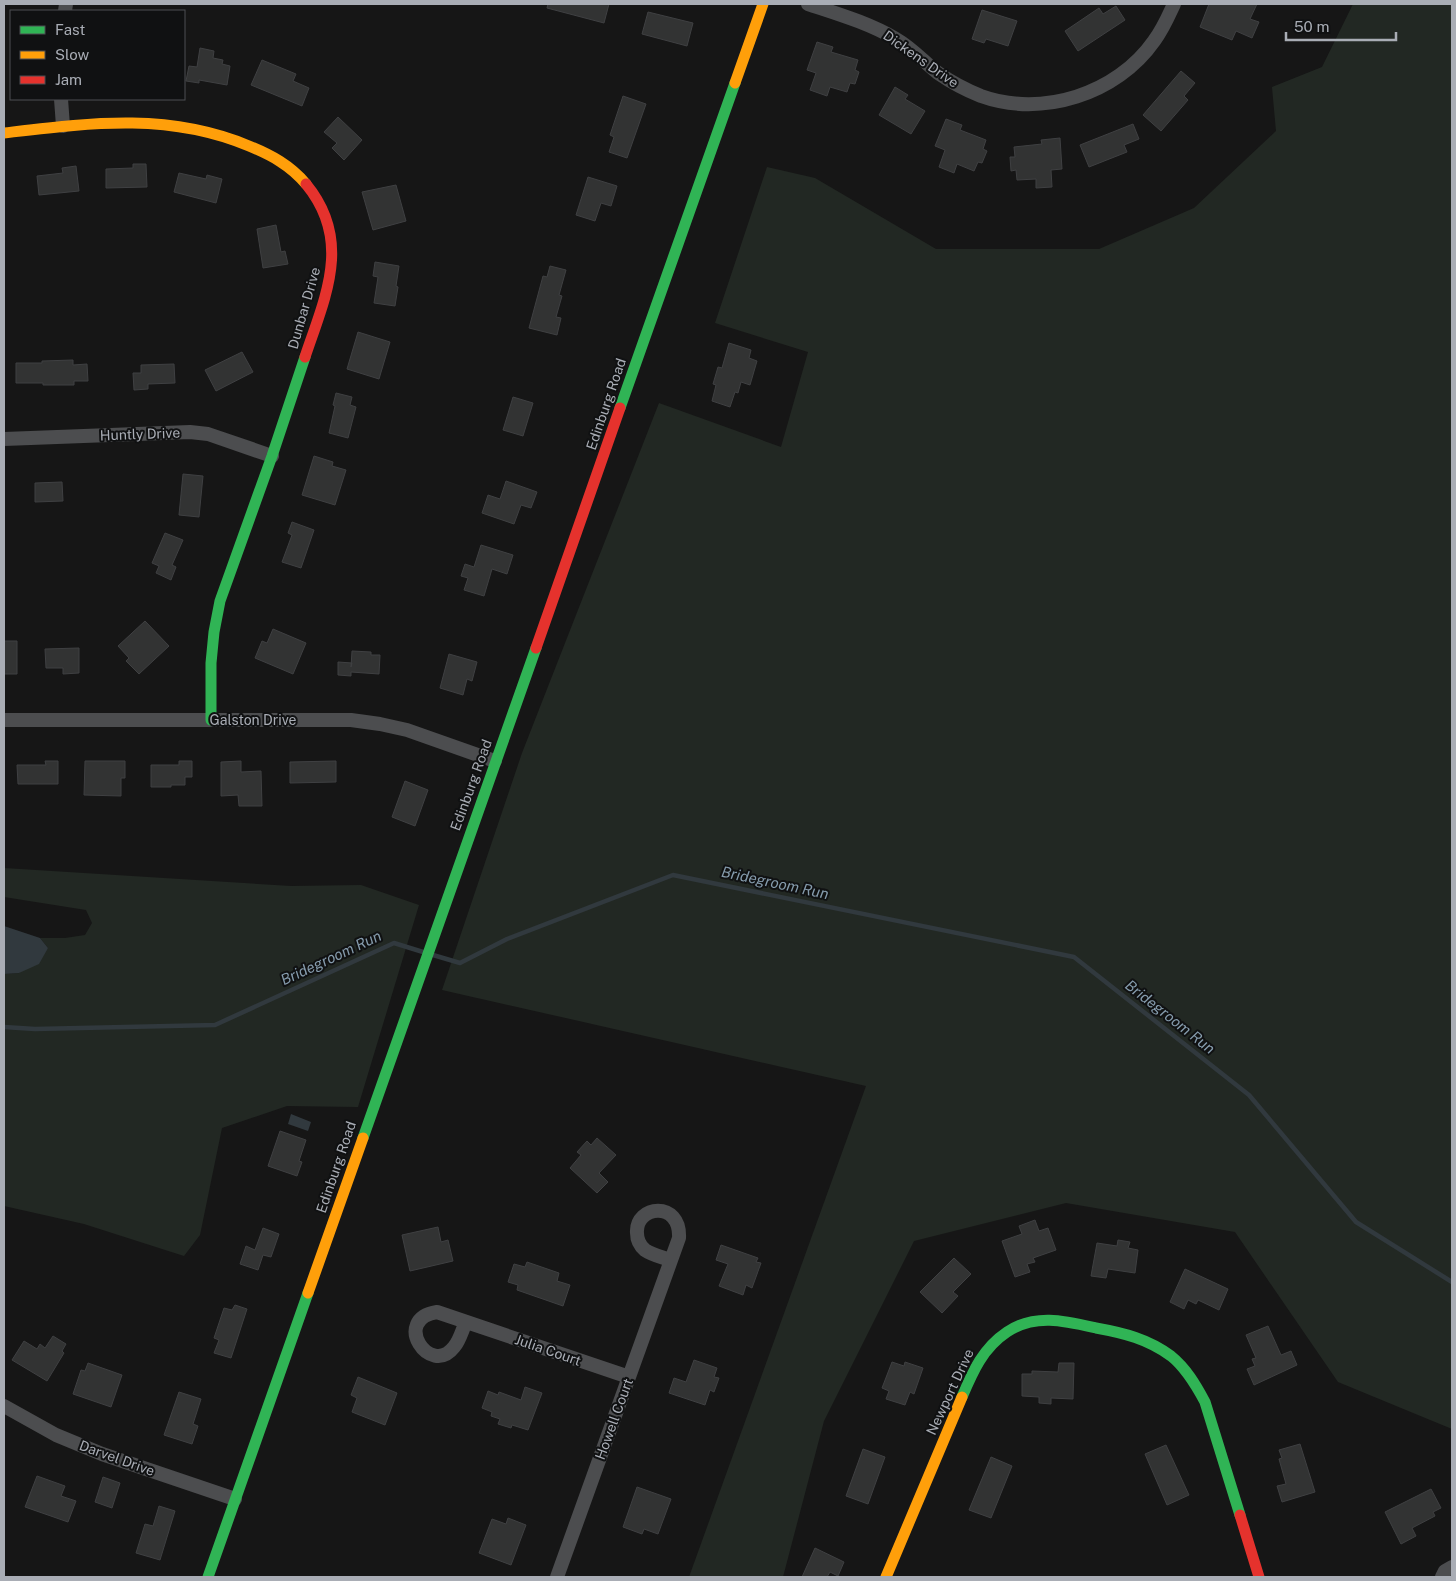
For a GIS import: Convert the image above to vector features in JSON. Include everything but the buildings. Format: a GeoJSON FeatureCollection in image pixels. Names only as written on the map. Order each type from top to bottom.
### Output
{"type":"FeatureCollection","features":[{"type":"Feature","properties":{"kind":"main road","name":"Edinburg Road"},"geometry":{"type":"LineString","coordinates":[[208,1577],[424,960],[763,4]]}},
{"type":"Feature","properties":{"kind":"main road","name":"Dunbar Drive"},"geometry":{"type":"LineString","coordinates":[[4,132],[128,122],[161,123],[199,130],[231,139],[280,161],[296,173],[321,207],[328,226],[332,246],[329,286],[272,456],[220,601],[212,655],[211,720]]}},
{"type":"Feature","properties":{"kind":"main road","name":"Newport Drive"},"geometry":{"type":"LineString","coordinates":[[886,1577],[975,1367],[985,1351],[1010,1329],[1025,1323],[1057,1320],[1126,1333],[1146,1340],[1166,1352],[1182,1366],[1195,1382],[1206,1402],[1259,1577]]}},
{"type":"Feature","properties":{"kind":"street","name":"Dickens Drive"},"geometry":{"type":"LineString","coordinates":[[808,4],[877,29],[898,40],[960,87],[982,96],[1030,104],[1051,103],[1074,98],[1099,88],[1120,75],[1138,60],[1154,42],[1174,4]]}},
{"type":"Feature","properties":{"kind":"street"},"geometry":{"type":"LineString","coordinates":[[62,100],[63,126]]}},
{"type":"Feature","properties":{"kind":"street","name":"Huntly Drive"},"geometry":{"type":"LineString","coordinates":[[4,439],[190,432],[208,434],[272,456]]}},
{"type":"Feature","properties":{"kind":"street","name":"Galston Drive"},"geometry":{"type":"LineString","coordinates":[[4,720],[351,720],[407,730],[495,761]]}},
{"type":"Feature","properties":{"kind":"street","name":"Howell Court"},"geometry":{"type":"LineString","coordinates":[[557,1577],[670,1260]]}},
{"type":"Feature","properties":{"kind":"street","name":"Julia Court"},"geometry":{"type":"LineString","coordinates":[[466,1322],[629,1377]]}},
{"type":"Feature","properties":{"kind":"street","name":"Darvel Drive"},"geometry":{"type":"LineString","coordinates":[[4,1406],[56,1436],[102,1454],[235,1499]]}},
{"type":"Feature","properties":{"kind":"street"},"geometry":{"type":"LineString","coordinates":[[1442,1577],[1445,1571],[1452,1567]]}},
{"type":"Feature","properties":{"kind":"shaded area"},"geometry":{"type":"Polygon","coordinates":[[[1353,4],[1452,4],[1452,1429],[1338,1382],[1235,1232],[1066,1203],[914,1241],[824,1421],[783,1577],[689,1577],[866,1086],[442,990],[522,753],[659,403],[781,447],[808,352],[715,323],[767,167],[815,178],[936,249],[1099,249],[1194,208],[1276,131],[1272,87],[1322,67],[1353,4]]]}},
{"type":"Feature","properties":{"kind":"shaded area"},"geometry":{"type":"Polygon","coordinates":[[[4,868],[291,886],[361,885],[419,905],[358,1107],[287,1106],[222,1128],[200,1235],[184,1256],[84,1224],[4,1206],[4,974],[19,973],[48,948],[40,938],[65,938],[85,935],[92,923],[86,910],[4,897],[4,868]]]}},
{"type":"Feature","properties":{"kind":"shaded area"},"geometry":{"type":"Polygon","coordinates":[[[4,926],[40,938],[48,948],[39,964],[19,973],[4,974],[4,926]]]}},
{"type":"Feature","properties":{"kind":"shaded area"},"geometry":{"type":"Polygon","coordinates":[[[291,1114],[311,1122],[308,1131],[288,1124],[291,1114]]]}},
{"type":"Feature","properties":{"kind":"waterway","name":"Bridegroom Run"},"geometry":{"type":"LineString","coordinates":[[433,955],[460,963],[507,939],[673,875],[1074,957],[1249,1095],[1356,1222],[1452,1282]]}},
{"type":"Feature","properties":{"kind":"waterway","name":"Bridegroom Run"},"geometry":{"type":"LineString","coordinates":[[4,1027],[35,1029],[215,1025],[394,943],[423,952]]}},
{"type":"Feature","properties":{"kind":"traffic: fast"},"geometry":{"type":"LineString","coordinates":[[620,408],[735,83]]}},
{"type":"Feature","properties":{"kind":"traffic: fast"},"geometry":{"type":"LineString","coordinates":[[211,720],[211,663],[220,601],[305,357]]}},
{"type":"Feature","properties":{"kind":"traffic: fast"},"geometry":{"type":"LineString","coordinates":[[363,1138],[536,648]]}},
{"type":"Feature","properties":{"kind":"traffic: fast"},"geometry":{"type":"LineString","coordinates":[[208,1577],[308,1293]]}},
{"type":"Feature","properties":{"kind":"traffic: fast"},"geometry":{"type":"LineString","coordinates":[[962,1397],[975,1369],[991,1345],[1007,1332],[1028,1322],[1062,1321],[1116,1332],[1145,1341],[1171,1356],[1190,1377],[1202,1396],[1240,1515]]}},
{"type":"Feature","properties":{"kind":"traffic: slow"},"geometry":{"type":"LineString","coordinates":[[735,83],[763,4]]}},
{"type":"Feature","properties":{"kind":"traffic: slow"},"geometry":{"type":"LineString","coordinates":[[4,133],[67,126],[128,123],[188,128],[219,135],[265,153],[287,166],[306,184]]}},
{"type":"Feature","properties":{"kind":"traffic: slow"},"geometry":{"type":"LineString","coordinates":[[308,1293],[363,1138]]}},
{"type":"Feature","properties":{"kind":"traffic: slow"},"geometry":{"type":"LineString","coordinates":[[886,1577],[962,1397]]}},
{"type":"Feature","properties":{"kind":"traffic: jam"},"geometry":{"type":"LineString","coordinates":[[305,357],[326,291],[331,269],[332,248],[328,227],[320,205],[306,184]]}},
{"type":"Feature","properties":{"kind":"traffic: jam"},"geometry":{"type":"LineString","coordinates":[[536,648],[620,408]]}},
{"type":"Feature","properties":{"kind":"traffic: jam"},"geometry":{"type":"LineString","coordinates":[[1240,1515],[1259,1577]]}}]}
